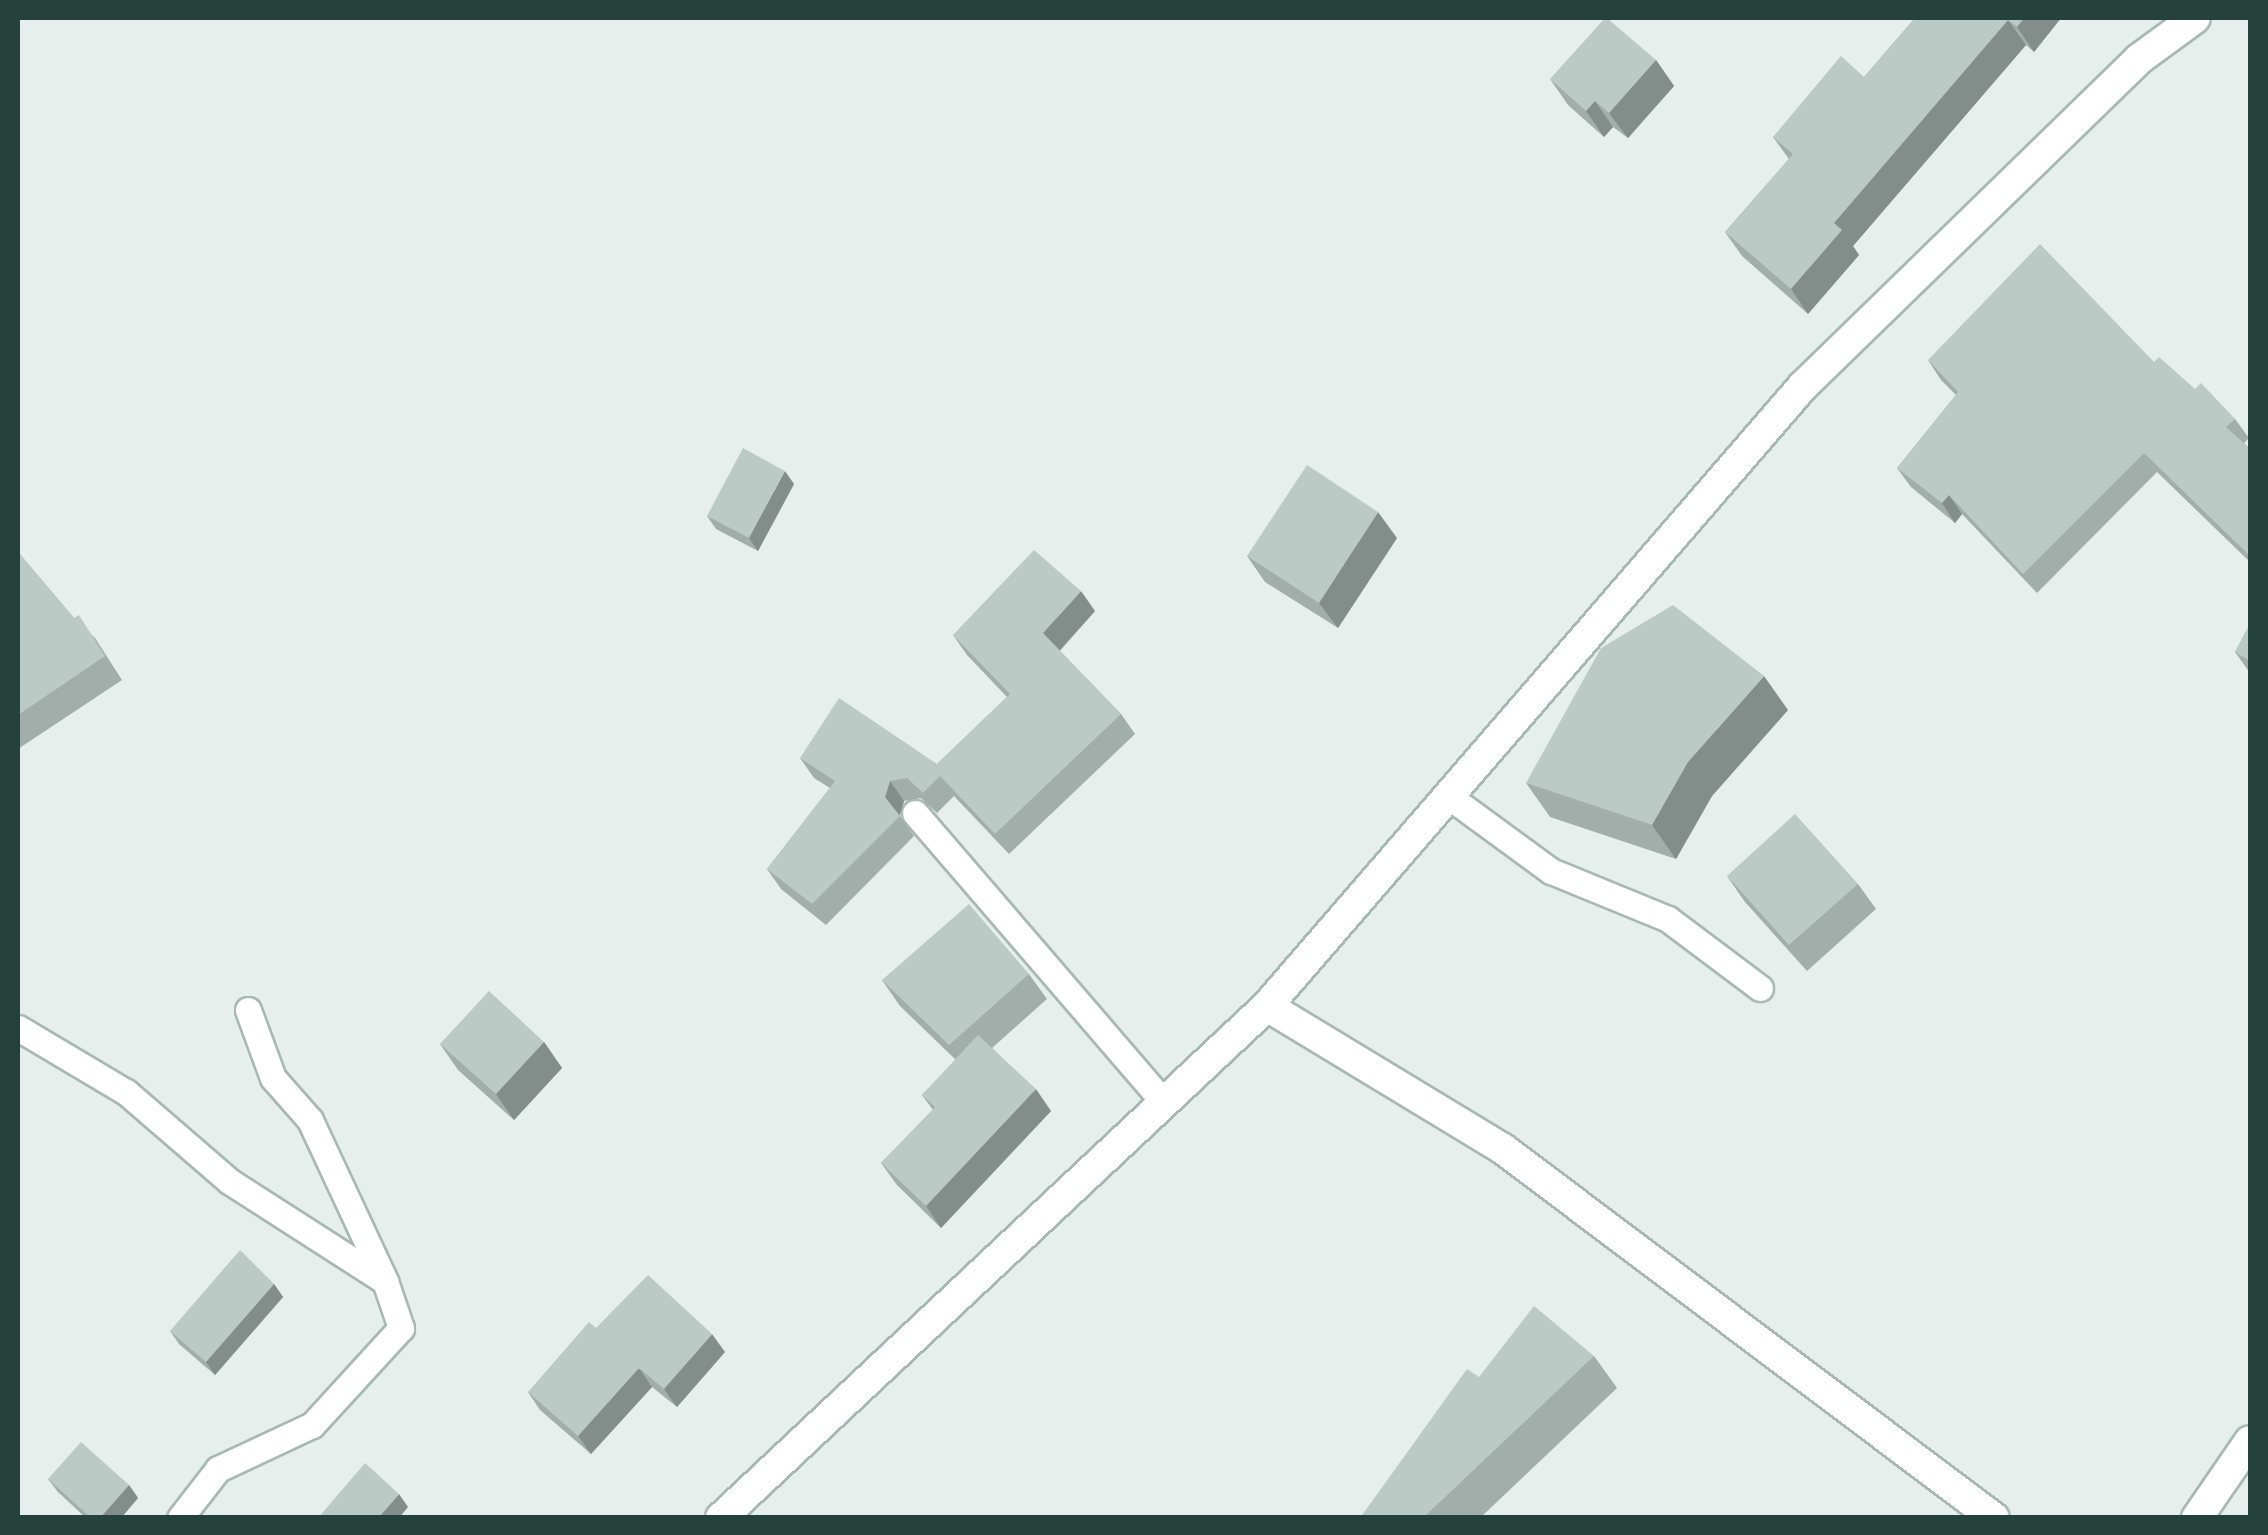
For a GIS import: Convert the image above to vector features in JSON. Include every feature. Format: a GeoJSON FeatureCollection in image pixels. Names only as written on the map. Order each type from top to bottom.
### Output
{"type":"FeatureCollection","features":[{"type":"Feature","properties":{"kind":"street"},"geometry":{"type":"LineString","coordinates":[[721,1518],[1266,1006],[1803,386],[2138,59],[2194,18]]}},
{"type":"Feature","properties":{"kind":"street"},"geometry":{"type":"LineString","coordinates":[[1266,1006],[1503,1149],[1994,1518]]}},
{"type":"Feature","properties":{"kind":"street"},"geometry":{"type":"LineString","coordinates":[[2198,1518],[2250,1441]]}},
{"type":"Feature","properties":{"kind":"lane"},"geometry":{"type":"LineString","coordinates":[[1446,795],[1552,871],[1668,919],[1760,988]]}},
{"type":"Feature","properties":{"kind":"lane"},"geometry":{"type":"LineString","coordinates":[[915,813],[1163,1100]]}},
{"type":"Feature","properties":{"kind":"lane"},"geometry":{"type":"LineString","coordinates":[[180,1518],[218,1469],[312,1425],[401,1328],[386,1281],[310,1120],[273,1078],[248,1010]]}},
{"type":"Feature","properties":{"kind":"lane"},"geometry":{"type":"LineString","coordinates":[[18,1028],[126,1092],[230,1181],[386,1281]]}},
{"type":"Feature","properties":{"kind":"building"},"geometry":{"type":"Polygon","coordinates":[[[1605,18],[1656,60],[1609,113],[1595,101],[1586,111],[1550,79],[1605,18]]]}},
{"type":"Feature","properties":{"kind":"building"},"geometry":{"type":"Polygon","coordinates":[[[1915,18],[2024,18],[2017,27],[2008,20],[1834,223],[1842,230],[1791,289],[1725,232],[1793,154],[1773,137],[1841,56],[1864,77],[1915,18]]]}},
{"type":"Feature","properties":{"kind":"building"},"geometry":{"type":"Polygon","coordinates":[[[2040,244],[2154,362],[2159,357],[2195,389],[2201,383],[2235,419],[2226,427],[2250,449],[2250,556],[2144,453],[2023,574],[1949,495],[1942,503],[1897,468],[1958,392],[1928,360],[2040,244]]]}},
{"type":"Feature","properties":{"kind":"building"},"geometry":{"type":"Polygon","coordinates":[[[743,448],[785,471],[749,538],[707,516],[743,448]]]}},
{"type":"Feature","properties":{"kind":"building"},"geometry":{"type":"Polygon","coordinates":[[[1307,465],[1378,512],[1319,603],[1247,556],[1307,465]]]}},
{"type":"Feature","properties":{"kind":"building"},"geometry":{"type":"Polygon","coordinates":[[[1034,550],[1081,591],[1043,633],[1121,714],[995,834],[940,776],[923,793],[907,778],[890,781],[885,797],[900,816],[812,904],[767,869],[835,781],[800,758],[839,698],[937,764],[1010,694],[953,635],[1034,550]]]}},
{"type":"Feature","properties":{"kind":"building"},"geometry":{"type":"Polygon","coordinates":[[[18,552],[74,618],[79,615],[105,656],[18,715],[18,552]]]}},
{"type":"Feature","properties":{"kind":"building"},"geometry":{"type":"Polygon","coordinates":[[[1673,605],[1764,676],[1688,762],[1652,825],[1526,783],[1601,648],[1673,605]]]}},
{"type":"Feature","properties":{"kind":"building"},"geometry":{"type":"Polygon","coordinates":[[[2250,624],[2250,661],[2235,652],[2250,624]]]}},
{"type":"Feature","properties":{"kind":"building"},"geometry":{"type":"Polygon","coordinates":[[[1795,814],[1858,884],[1789,945],[1727,876],[1795,814]]]}},
{"type":"Feature","properties":{"kind":"building"},"geometry":{"type":"Polygon","coordinates":[[[969,904],[1029,974],[949,1045],[882,980],[969,904]]]}},
{"type":"Feature","properties":{"kind":"building"},"geometry":{"type":"Polygon","coordinates":[[[489,991],[544,1042],[496,1094],[440,1044],[489,991]]]}},
{"type":"Feature","properties":{"kind":"building"},"geometry":{"type":"Polygon","coordinates":[[[978,1035],[1036,1089],[926,1206],[881,1163],[935,1107],[922,1095],[978,1035]]]}},
{"type":"Feature","properties":{"kind":"building"},"geometry":{"type":"Polygon","coordinates":[[[240,1250],[274,1284],[206,1362],[170,1331],[240,1250]]]}},
{"type":"Feature","properties":{"kind":"building"},"geometry":{"type":"Polygon","coordinates":[[[648,1275],[712,1334],[664,1389],[639,1368],[578,1436],[528,1392],[589,1322],[596,1328],[648,1275]]]}},
{"type":"Feature","properties":{"kind":"building"},"geometry":{"type":"Polygon","coordinates":[[[1534,1306],[1594,1356],[1423,1518],[1360,1518],[1467,1369],[1479,1377],[1534,1306]]]}},
{"type":"Feature","properties":{"kind":"building"},"geometry":{"type":"Polygon","coordinates":[[[81,1442],[129,1485],[100,1518],[91,1518],[48,1479],[81,1442]]]}},
{"type":"Feature","properties":{"kind":"building"},"geometry":{"type":"Polygon","coordinates":[[[365,1463],[399,1494],[378,1518],[318,1518],[365,1463]]]}}]}
